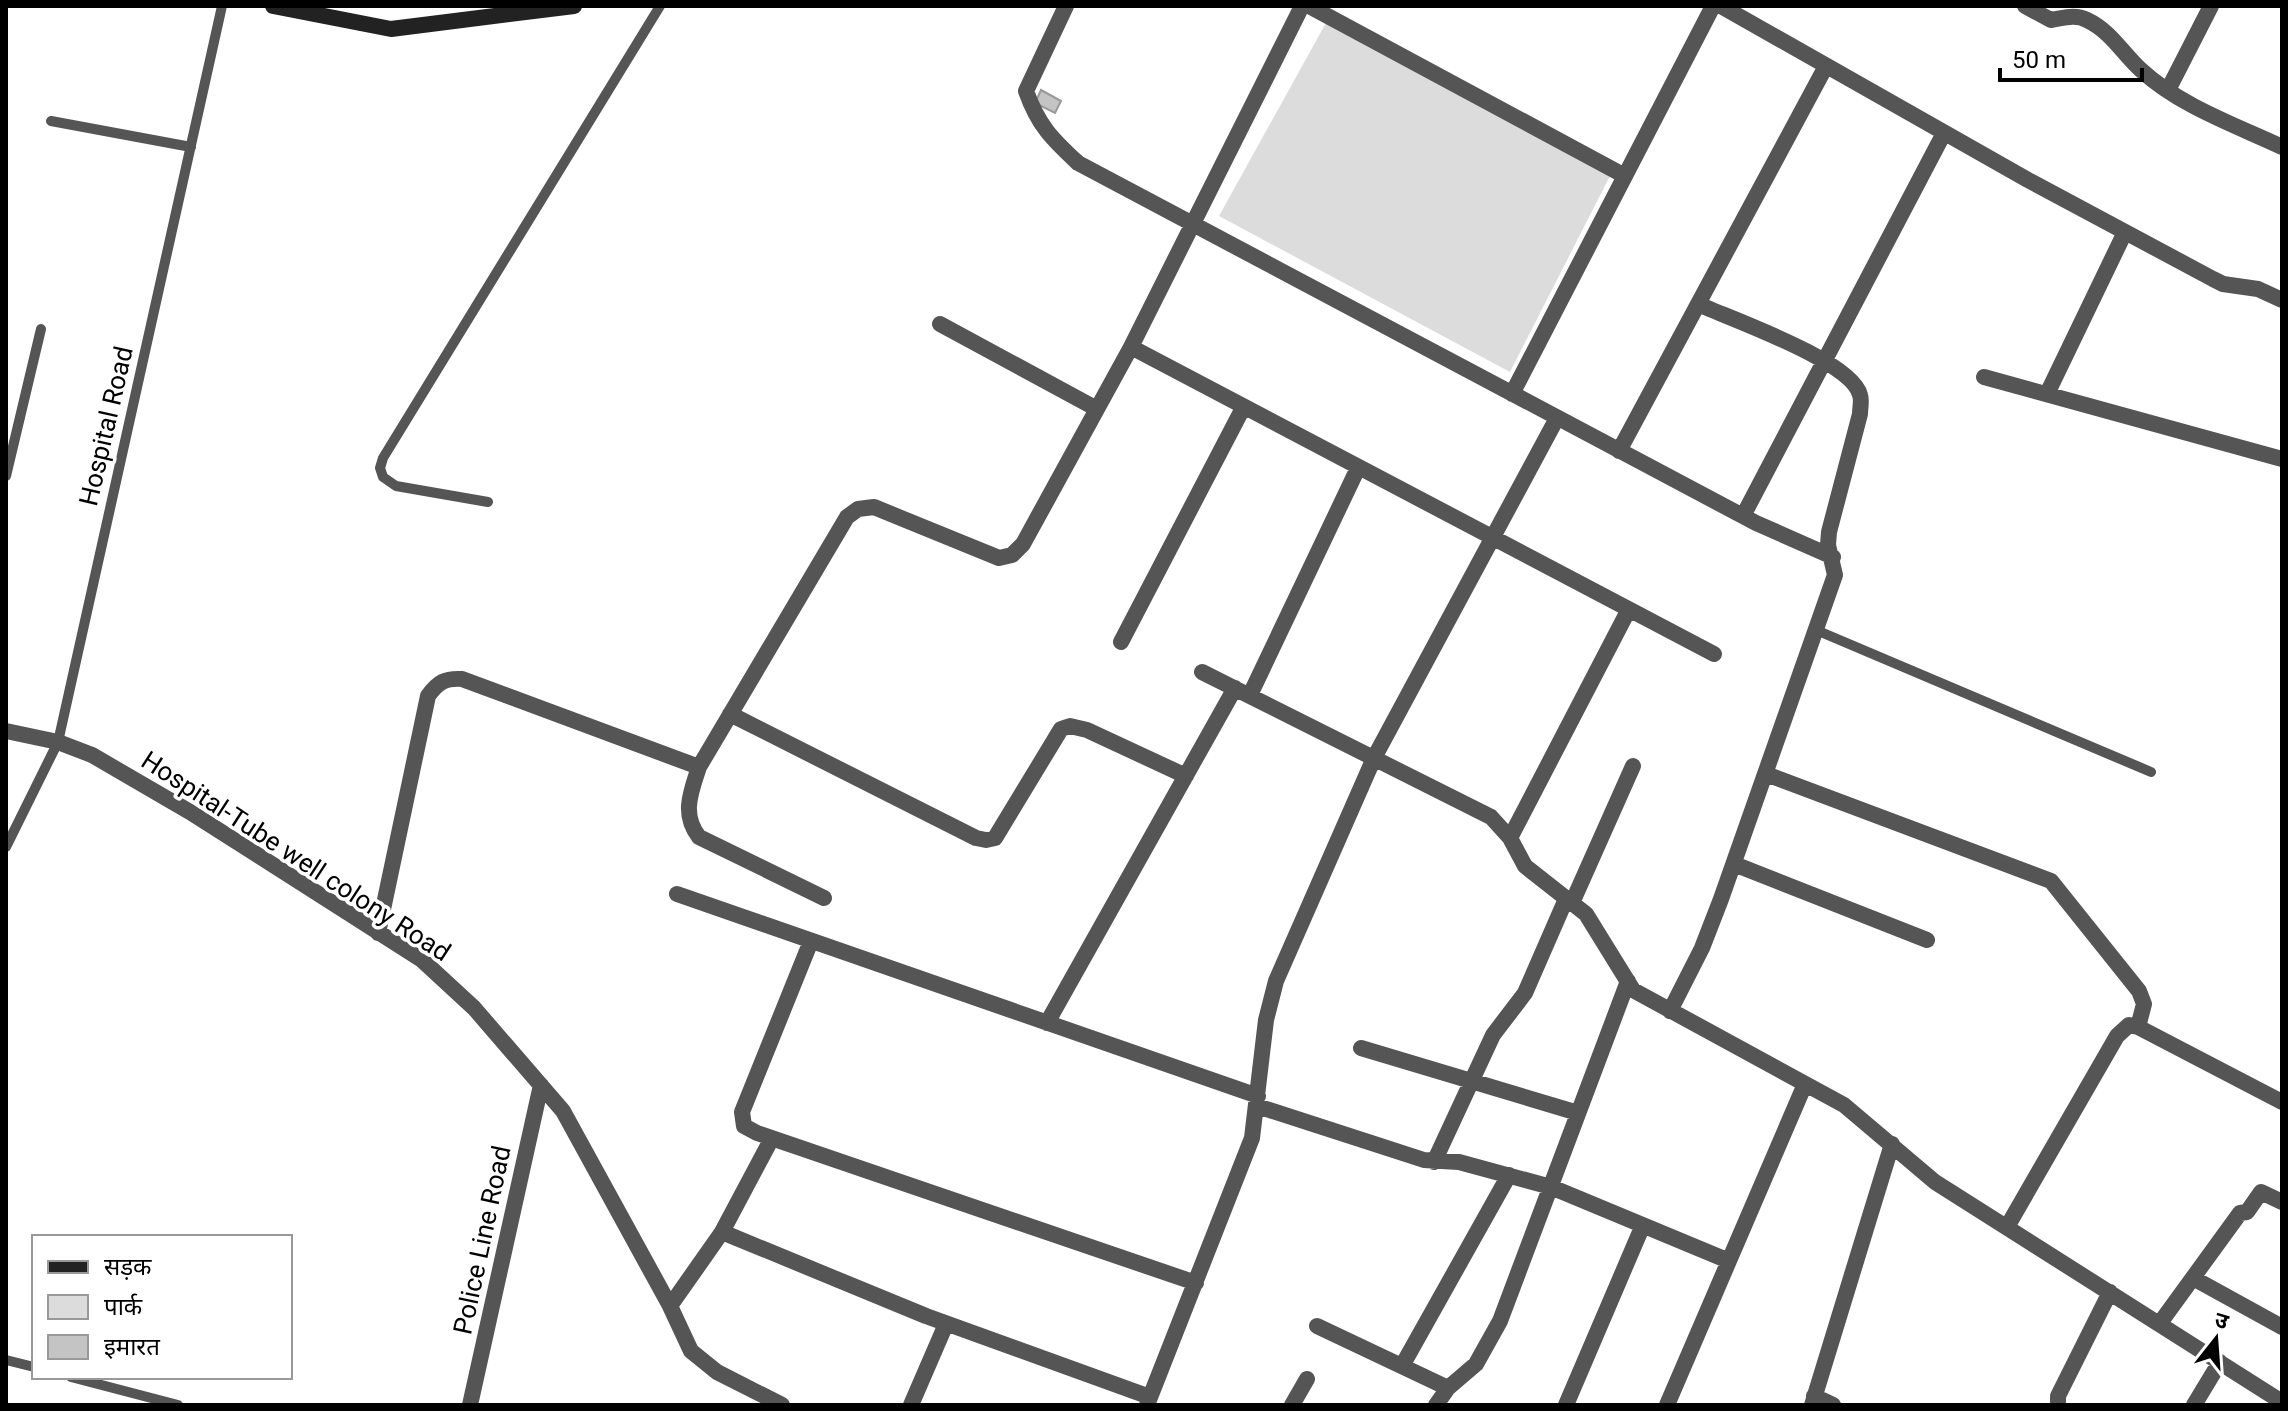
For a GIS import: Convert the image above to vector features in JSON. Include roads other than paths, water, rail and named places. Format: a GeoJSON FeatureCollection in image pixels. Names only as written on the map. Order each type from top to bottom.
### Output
{"type":"FeatureCollection","features":[{"type":"Feature","properties":{"kind":"main road"},"geometry":{"type":"LineString","coordinates":[[282,7],[339,12],[391,29],[574,6]]}},
{"type":"Feature","properties":{"kind":"street"},"geometry":{"type":"LineString","coordinates":[[1066,6],[1026,91],[1035,117],[1078,163],[1743,516],[1833,557]]}},
{"type":"Feature","properties":{"kind":"street"},"geometry":{"type":"LineString","coordinates":[[824,898],[699,837],[689,825],[689,797],[699,767],[847,517],[858,509],[874,507],[999,558],[1012,555],[1023,544],[1131,347],[1302,6]]}},
{"type":"Feature","properties":{"kind":"street"},"geometry":{"type":"LineString","coordinates":[[1309,6],[1625,176]]}},
{"type":"Feature","properties":{"kind":"street"},"geometry":{"type":"LineString","coordinates":[[1512,394],[1713,6]]}},
{"type":"Feature","properties":{"kind":"street"},"geometry":{"type":"LineString","coordinates":[[1721,6],[1944,133],[2223,284],[2258,289],[2282,300]]}},
{"type":"Feature","properties":{"kind":"street"},"geometry":{"type":"LineString","coordinates":[[2025,6],[2051,20],[2075,11],[2110,34],[2141,71],[2168,90],[2282,147]]}},
{"type":"Feature","properties":{"kind":"street"},"geometry":{"type":"LineString","coordinates":[[2168,90],[2211,6]]}},
{"type":"Feature","properties":{"kind":"street"},"geometry":{"type":"LineString","coordinates":[[1619,451],[1826,66]]}},
{"type":"Feature","properties":{"kind":"street"},"geometry":{"type":"LineString","coordinates":[[1743,516],[1944,133]]}},
{"type":"Feature","properties":{"kind":"street"},"geometry":{"type":"LineString","coordinates":[[2047,394],[2125,232]]}},
{"type":"Feature","properties":{"kind":"street"},"geometry":{"type":"LineString","coordinates":[[1670,1011],[1702,948],[1734,864],[1835,575],[1828,545],[1829,532],[1860,414],[1860,394],[1851,380],[1825,360],[1698,304]]}},
{"type":"Feature","properties":{"kind":"street"},"geometry":{"type":"LineString","coordinates":[[940,324],[1097,409]]}},
{"type":"Feature","properties":{"kind":"street"},"geometry":{"type":"LineString","coordinates":[[1131,347],[1714,654]]}},
{"type":"Feature","properties":{"kind":"street"},"geometry":{"type":"LineString","coordinates":[[1984,377],[2282,459]]}},
{"type":"Feature","properties":{"kind":"street"},"geometry":{"type":"LineString","coordinates":[[1121,642],[1243,408]]}},
{"type":"Feature","properties":{"kind":"street"},"geometry":{"type":"LineString","coordinates":[[722,1232],[946,1324],[1149,1401],[1248,1151],[1269,1006],[1276,981],[1374,758],[1557,418]]}},
{"type":"Feature","properties":{"kind":"street"},"geometry":{"type":"LineString","coordinates":[[1047,1023],[1186,776],[1242,691],[1358,468]]}},
{"type":"Feature","properties":{"kind":"street"},"geometry":{"type":"LineString","coordinates":[[1510,838],[1628,611]]}},
{"type":"Feature","properties":{"kind":"street"},"geometry":{"type":"LineString","coordinates":[[1202,672],[1491,817],[1510,838],[1525,866],[1586,914],[1633,990],[1844,1105],[1935,1182],[2282,1402]]}},
{"type":"Feature","properties":{"kind":"street"},"geometry":{"type":"LineString","coordinates":[[378,933],[428,696],[436,685],[447,678],[462,679],[699,767]]}},
{"type":"Feature","properties":{"kind":"street"},"geometry":{"type":"LineString","coordinates":[[730,714],[976,838],[986,840],[995,838],[1061,729],[1070,726],[1087,730],[1186,776]]}},
{"type":"Feature","properties":{"kind":"street","name":"Hospital-Tube well colony Road"},"geometry":{"type":"LineString","coordinates":[[6,731],[58,742],[92,755],[190,812],[422,960],[474,1008],[563,1111],[670,1306],[691,1351],[704,1363],[782,1405]]}},
{"type":"Feature","properties":{"kind":"street"},"geometry":{"type":"LineString","coordinates":[[1434,1162],[1493,1035],[1525,993],[1633,766]]}},
{"type":"Feature","properties":{"kind":"street"},"geometry":{"type":"LineString","coordinates":[[1766,774],[2051,881],[2139,991],[2144,1004],[2138,1027]]}},
{"type":"Feature","properties":{"kind":"street"},"geometry":{"type":"LineString","coordinates":[[1734,864],[1927,940]]}},
{"type":"Feature","properties":{"kind":"street"},"geometry":{"type":"LineString","coordinates":[[677,894],[1434,1162],[1459,1162],[1551,1187],[1729,1261]]}},
{"type":"Feature","properties":{"kind":"street"},"geometry":{"type":"LineString","coordinates":[[811,941],[742,1112],[744,1126],[1196,1283]]}},
{"type":"Feature","properties":{"kind":"street"},"geometry":{"type":"LineString","coordinates":[[1436,1405],[1448,1388],[1476,1364],[1488,1347],[1628,981]]}},
{"type":"Feature","properties":{"kind":"street"},"geometry":{"type":"LineString","coordinates":[[2007,1227],[2117,1036],[2129,1025],[2282,1102]]}},
{"type":"Feature","properties":{"kind":"street"},"geometry":{"type":"LineString","coordinates":[[1361,1048],[1578,1113]]}},
{"type":"Feature","properties":{"kind":"street"},"geometry":{"type":"LineString","coordinates":[[1667,1405],[1805,1084]]}},
{"type":"Feature","properties":{"kind":"street","name":"Police Line Road"},"geometry":{"type":"LineString","coordinates":[[470,1405],[541,1085]]}},
{"type":"Feature","properties":{"kind":"street"},"geometry":{"type":"LineString","coordinates":[[670,1306],[722,1232],[772,1138]]}},
{"type":"Feature","properties":{"kind":"street"},"geometry":{"type":"LineString","coordinates":[[1833,1405],[1813,1401],[1892,1144]]}},
{"type":"Feature","properties":{"kind":"street"},"geometry":{"type":"LineString","coordinates":[[1402,1366],[1509,1175]]}},
{"type":"Feature","properties":{"kind":"street"},"geometry":{"type":"LineString","coordinates":[[2160,1323],[2240,1213],[2247,1212],[2260,1193],[2282,1202]]}},
{"type":"Feature","properties":{"kind":"street"},"geometry":{"type":"LineString","coordinates":[[1566,1405],[1643,1225]]}},
{"type":"Feature","properties":{"kind":"street"},"geometry":{"type":"LineString","coordinates":[[2193,1278],[2282,1327]]}},
{"type":"Feature","properties":{"kind":"street"},"geometry":{"type":"LineString","coordinates":[[2058,1405],[2058,1396],[2110,1292]]}},
{"type":"Feature","properties":{"kind":"street"},"geometry":{"type":"LineString","coordinates":[[911,1405],[946,1324]]}},
{"type":"Feature","properties":{"kind":"street"},"geometry":{"type":"LineString","coordinates":[[1317,1326],[1448,1388]]}},
{"type":"Feature","properties":{"kind":"street"},"geometry":{"type":"LineString","coordinates":[[2194,1405],[2220,1362]]}},
{"type":"Feature","properties":{"kind":"street"},"geometry":{"type":"LineString","coordinates":[[1292,1405],[1307,1379]]}},
{"type":"Feature","properties":{"kind":"lane","name":"Hospital Road"},"geometry":{"type":"LineString","coordinates":[[6,847],[58,742],[222,6]]}},
{"type":"Feature","properties":{"kind":"lane"},"geometry":{"type":"LineString","coordinates":[[488,502],[396,486],[383,477],[380,468],[383,458],[660,6]]}},
{"type":"Feature","properties":{"kind":"lane"},"geometry":{"type":"LineString","coordinates":[[51,121],[191,147]]}},
{"type":"Feature","properties":{"kind":"lane"},"geometry":{"type":"LineString","coordinates":[[6,476],[41,329]]}},
{"type":"Feature","properties":{"kind":"lane"},"geometry":{"type":"LineString","coordinates":[[1816,630],[2151,772]]}},
{"type":"Feature","properties":{"kind":"lane"},"geometry":{"type":"LineString","coordinates":[[6,1360],[32,1366]]}},
{"type":"Feature","properties":{"kind":"lane"},"geometry":{"type":"LineString","coordinates":[[79,1379],[178,1405]]}}]}
